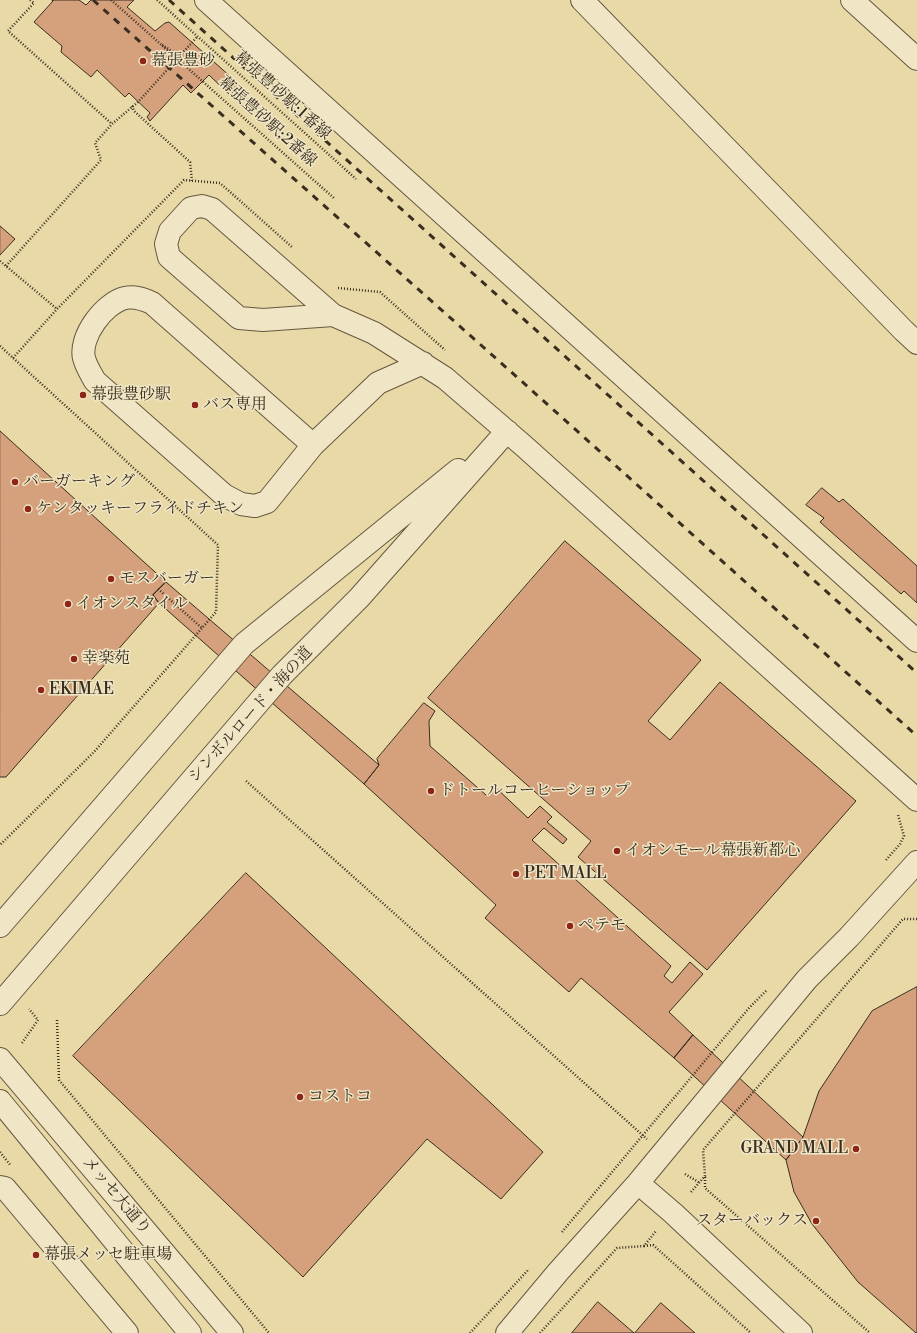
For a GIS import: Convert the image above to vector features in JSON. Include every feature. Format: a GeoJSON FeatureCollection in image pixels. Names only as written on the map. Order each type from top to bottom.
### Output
{"type":"FeatureCollection","features":[{"type":"Feature","properties":{"kind":"street"},"geometry":{"type":"LineString","coordinates":[[206,0],[917,641]]}},
{"type":"Feature","properties":{"kind":"street"},"geometry":{"type":"LineString","coordinates":[[582,0],[898,326],[917,343]]}},
{"type":"Feature","properties":{"kind":"street"},"geometry":{"type":"LineString","coordinates":[[852,0],[917,59]]}},
{"type":"Feature","properties":{"kind":"street"},"geometry":{"type":"LineString","coordinates":[[333,315],[263,320],[240,318],[169,257],[166,244],[170,231],[191,208],[202,206],[212,209],[333,315],[374,333],[445,378],[507,431],[917,800]]}},
{"type":"Feature","properties":{"kind":"street"},"geometry":{"type":"LineString","coordinates":[[313,445],[152,302],[137,297],[124,299],[108,307],[88,331],[84,343],[83,357],[87,368],[95,381],[224,495],[241,504],[255,506],[267,502],[313,445],[378,383],[422,363]]}},
{"type":"Feature","properties":{"kind":"street"},"geometry":{"type":"LineString","coordinates":[[0,926],[244,644],[507,431]]}},
{"type":"Feature","properties":{"kind":"street","name":"シンボルロード・海の道"},"geometry":{"type":"LineString","coordinates":[[0,1004],[282,675],[359,598],[507,431]]}},
{"type":"Feature","properties":{"kind":"street"},"geometry":{"type":"LineString","coordinates":[[507,1333],[558,1272],[638,1183],[807,979],[850,936],[917,862]]}},
{"type":"Feature","properties":{"kind":"street","name":"メッセ大通り"},"geometry":{"type":"LineString","coordinates":[[0,1059],[232,1333]]}},
{"type":"Feature","properties":{"kind":"street","name":"メッセ大通り"},"geometry":{"type":"LineString","coordinates":[[0,1101],[190,1333]]}},
{"type":"Feature","properties":{"kind":"street"},"geometry":{"type":"LineString","coordinates":[[638,1183],[673,1213],[801,1333]]}},
{"type":"Feature","properties":{"kind":"street"},"geometry":{"type":"LineString","coordinates":[[0,1187],[5,1188],[127,1333]]}},
{"type":"Feature","properties":{"kind":"path"},"geometry":{"type":"LineString","coordinates":[[30,0],[34,3],[8,31],[112,124]]}},
{"type":"Feature","properties":{"kind":"path","name":"幕張豊砂駅;2番線"},"geometry":{"type":"LineString","coordinates":[[111,0],[335,199]]}},
{"type":"Feature","properties":{"kind":"path","name":"幕張豊砂駅;1番線"},"geometry":{"type":"LineString","coordinates":[[157,0],[356,179]]}},
{"type":"Feature","properties":{"kind":"path"},"geometry":{"type":"LineString","coordinates":[[6,266],[101,160],[94,142],[112,124],[138,102],[197,36]]}},
{"type":"Feature","properties":{"kind":"path"},"geometry":{"type":"LineString","coordinates":[[162,45],[180,56]]}},
{"type":"Feature","properties":{"kind":"path"},"geometry":{"type":"LineString","coordinates":[[132,106],[134,110],[190,162],[192,181]]}},
{"type":"Feature","properties":{"kind":"path"},"geometry":{"type":"LineString","coordinates":[[0,261],[57,309]]}},
{"type":"Feature","properties":{"kind":"path"},"geometry":{"type":"LineString","coordinates":[[0,346],[218,545],[216,612],[94,752],[0,845]]}},
{"type":"Feature","properties":{"kind":"path"},"geometry":{"type":"LineString","coordinates":[[158,589],[202,628]]}},
{"type":"Feature","properties":{"kind":"path"},"geometry":{"type":"LineString","coordinates":[[246,781],[648,1140]]}},
{"type":"Feature","properties":{"kind":"path"},"geometry":{"type":"LineString","coordinates":[[884,862],[900,844],[904,836],[898,815]]}},
{"type":"Feature","properties":{"kind":"path"},"geometry":{"type":"LineString","coordinates":[[870,1333],[706,1188],[703,1150],[903,919],[917,919]]}},
{"type":"Feature","properties":{"kind":"path"},"geometry":{"type":"LineString","coordinates":[[557,1237],[749,1008],[770,986]]}},
{"type":"Feature","properties":{"kind":"path"},"geometry":{"type":"LineString","coordinates":[[22,1043],[38,1020],[29,1009]]}},
{"type":"Feature","properties":{"kind":"path"},"geometry":{"type":"LineString","coordinates":[[57,1020],[59,1080],[269,1333]]}},
{"type":"Feature","properties":{"kind":"path"},"geometry":{"type":"LineString","coordinates":[[685,1174],[700,1183]]}},
{"type":"Feature","properties":{"kind":"path"},"geometry":{"type":"LineString","coordinates":[[691,1192],[705,1176]]}},
{"type":"Feature","properties":{"kind":"path"},"geometry":{"type":"LineString","coordinates":[[644,1246],[656,1231]]}},
{"type":"Feature","properties":{"kind":"path"},"geometry":{"type":"LineString","coordinates":[[540,1333],[617,1248],[653,1245],[751,1333]]}},
{"type":"Feature","properties":{"kind":"path"},"geometry":{"type":"LineString","coordinates":[[470,1333],[532,1266]]}},
{"type":"Feature","properties":{"kind":"building","name":"幕張豊砂"},"geometry":{"type":"Polygon","coordinates":[[[52,0],[79,0],[86,5],[91,0],[134,0],[127,7],[155,31],[165,23],[169,22],[240,85],[230,95],[209,75],[191,93],[183,85],[150,121],[147,117],[150,113],[129,93],[125,97],[97,70],[91,77],[61,52],[62,46],[34,22],[53,1],[52,0]]]}},
{"type":"Feature","properties":{"kind":"building"},"geometry":{"type":"Polygon","coordinates":[[[0,226],[15,239],[0,255],[0,226]]]}},
{"type":"Feature","properties":{"kind":"building","name":"EKIMAE"},"geometry":{"type":"Polygon","coordinates":[[[0,431],[166,582],[153,595],[159,603],[6,777],[0,777],[0,431]]]}},
{"type":"Feature","properties":{"kind":"building"},"geometry":{"type":"Polygon","coordinates":[[[822,488],[839,502],[843,499],[917,566],[917,603],[904,591],[901,594],[820,522],[824,518],[806,505],[822,488]]]}},
{"type":"Feature","properties":{"kind":"building"},"geometry":{"type":"Polygon","coordinates":[[[565,541],[701,660],[648,721],[670,740],[720,682],[856,801],[707,970],[578,857],[591,841],[428,698],[565,541]]]}},
{"type":"Feature","properties":{"kind":"building"},"geometry":{"type":"Polygon","coordinates":[[[166,582],[379,765],[364,784],[159,603],[153,595],[166,582]]]}},
{"type":"Feature","properties":{"kind":"building","name":"PET MALL"},"geometry":{"type":"Polygon","coordinates":[[[424,703],[435,711],[429,721],[430,746],[486,795],[495,787],[528,818],[540,806],[552,817],[547,822],[567,839],[563,844],[544,828],[532,840],[671,966],[664,976],[672,983],[690,962],[703,974],[669,1012],[693,1035],[674,1058],[581,978],[569,992],[485,918],[496,905],[364,784],[379,765],[377,759],[424,703]]]}},
{"type":"Feature","properties":{"kind":"building","name":"コストコ"},"geometry":{"type":"Polygon","coordinates":[[[246,873],[543,1152],[501,1199],[427,1139],[303,1277],[73,1056],[246,873]]]}},
{"type":"Feature","properties":{"kind":"building","name":"GRAND MALL"},"geometry":{"type":"Polygon","coordinates":[[[917,987],[916,1333],[858,1282],[812,1224],[794,1192],[786,1160],[803,1137],[819,1091],[872,1011],[917,987]]]}},
{"type":"Feature","properties":{"kind":"building"},"geometry":{"type":"Polygon","coordinates":[[[693,1035],[803,1137],[786,1160],[674,1058],[693,1035]]]}},
{"type":"Feature","properties":{"kind":"building"},"geometry":{"type":"Polygon","coordinates":[[[598,1302],[634,1333],[572,1333],[598,1302]]]}},
{"type":"Feature","properties":{"kind":"building"},"geometry":{"type":"Polygon","coordinates":[[[661,1303],[695,1333],[635,1333],[661,1303]]]}},
{"type":"Feature","properties":{"kind":"railway"},"geometry":{"type":"LineString","coordinates":[[93,0],[518,378],[917,736]]}},
{"type":"Feature","properties":{"kind":"railway"},"geometry":{"type":"LineString","coordinates":[[169,0],[917,673]]}},
{"type":"Feature","properties":{"kind":"place","name":"幕張豊砂"},"geometry":{"type":"Point","coordinates":[143,61]}},
{"type":"Feature","properties":{"kind":"place","name":"幕張豊砂駅"},"geometry":{"type":"Point","coordinates":[83,395]}},
{"type":"Feature","properties":{"kind":"place","name":"バス専用"},"geometry":{"type":"Point","coordinates":[195,405]}},
{"type":"Feature","properties":{"kind":"place","name":"バーガーキング"},"geometry":{"type":"Point","coordinates":[15,482]}},
{"type":"Feature","properties":{"kind":"place","name":"ケンタッキーフライドチキン"},"geometry":{"type":"Point","coordinates":[28,509]}},
{"type":"Feature","properties":{"kind":"place","name":"モスバーガー"},"geometry":{"type":"Point","coordinates":[111,579]}},
{"type":"Feature","properties":{"kind":"place","name":"イオンスタイル"},"geometry":{"type":"Point","coordinates":[68,604]}},
{"type":"Feature","properties":{"kind":"place","name":"幸楽苑"},"geometry":{"type":"Point","coordinates":[74,659]}},
{"type":"Feature","properties":{"kind":"place","name":"EKIMAE"},"geometry":{"type":"Point","coordinates":[41,690]}},
{"type":"Feature","properties":{"kind":"place","name":"ドトールコーヒーショップ"},"geometry":{"type":"Point","coordinates":[431,791]}},
{"type":"Feature","properties":{"kind":"place","name":"イオンモール幕張新都心"},"geometry":{"type":"Point","coordinates":[617,851]}},
{"type":"Feature","properties":{"kind":"place","name":"PET MALL"},"geometry":{"type":"Point","coordinates":[516,874]}},
{"type":"Feature","properties":{"kind":"place","name":"ペテモ"},"geometry":{"type":"Point","coordinates":[570,926]}},
{"type":"Feature","properties":{"kind":"place","name":"コストコ"},"geometry":{"type":"Point","coordinates":[300,1097]}},
{"type":"Feature","properties":{"kind":"place","name":"GRAND MALL"},"geometry":{"type":"Point","coordinates":[856,1149]}},
{"type":"Feature","properties":{"kind":"place","name":"スターバックス"},"geometry":{"type":"Point","coordinates":[816,1221]}},
{"type":"Feature","properties":{"kind":"place","name":"幕張メッセ駐車場"},"geometry":{"type":"Point","coordinates":[36,1255]}}]}
